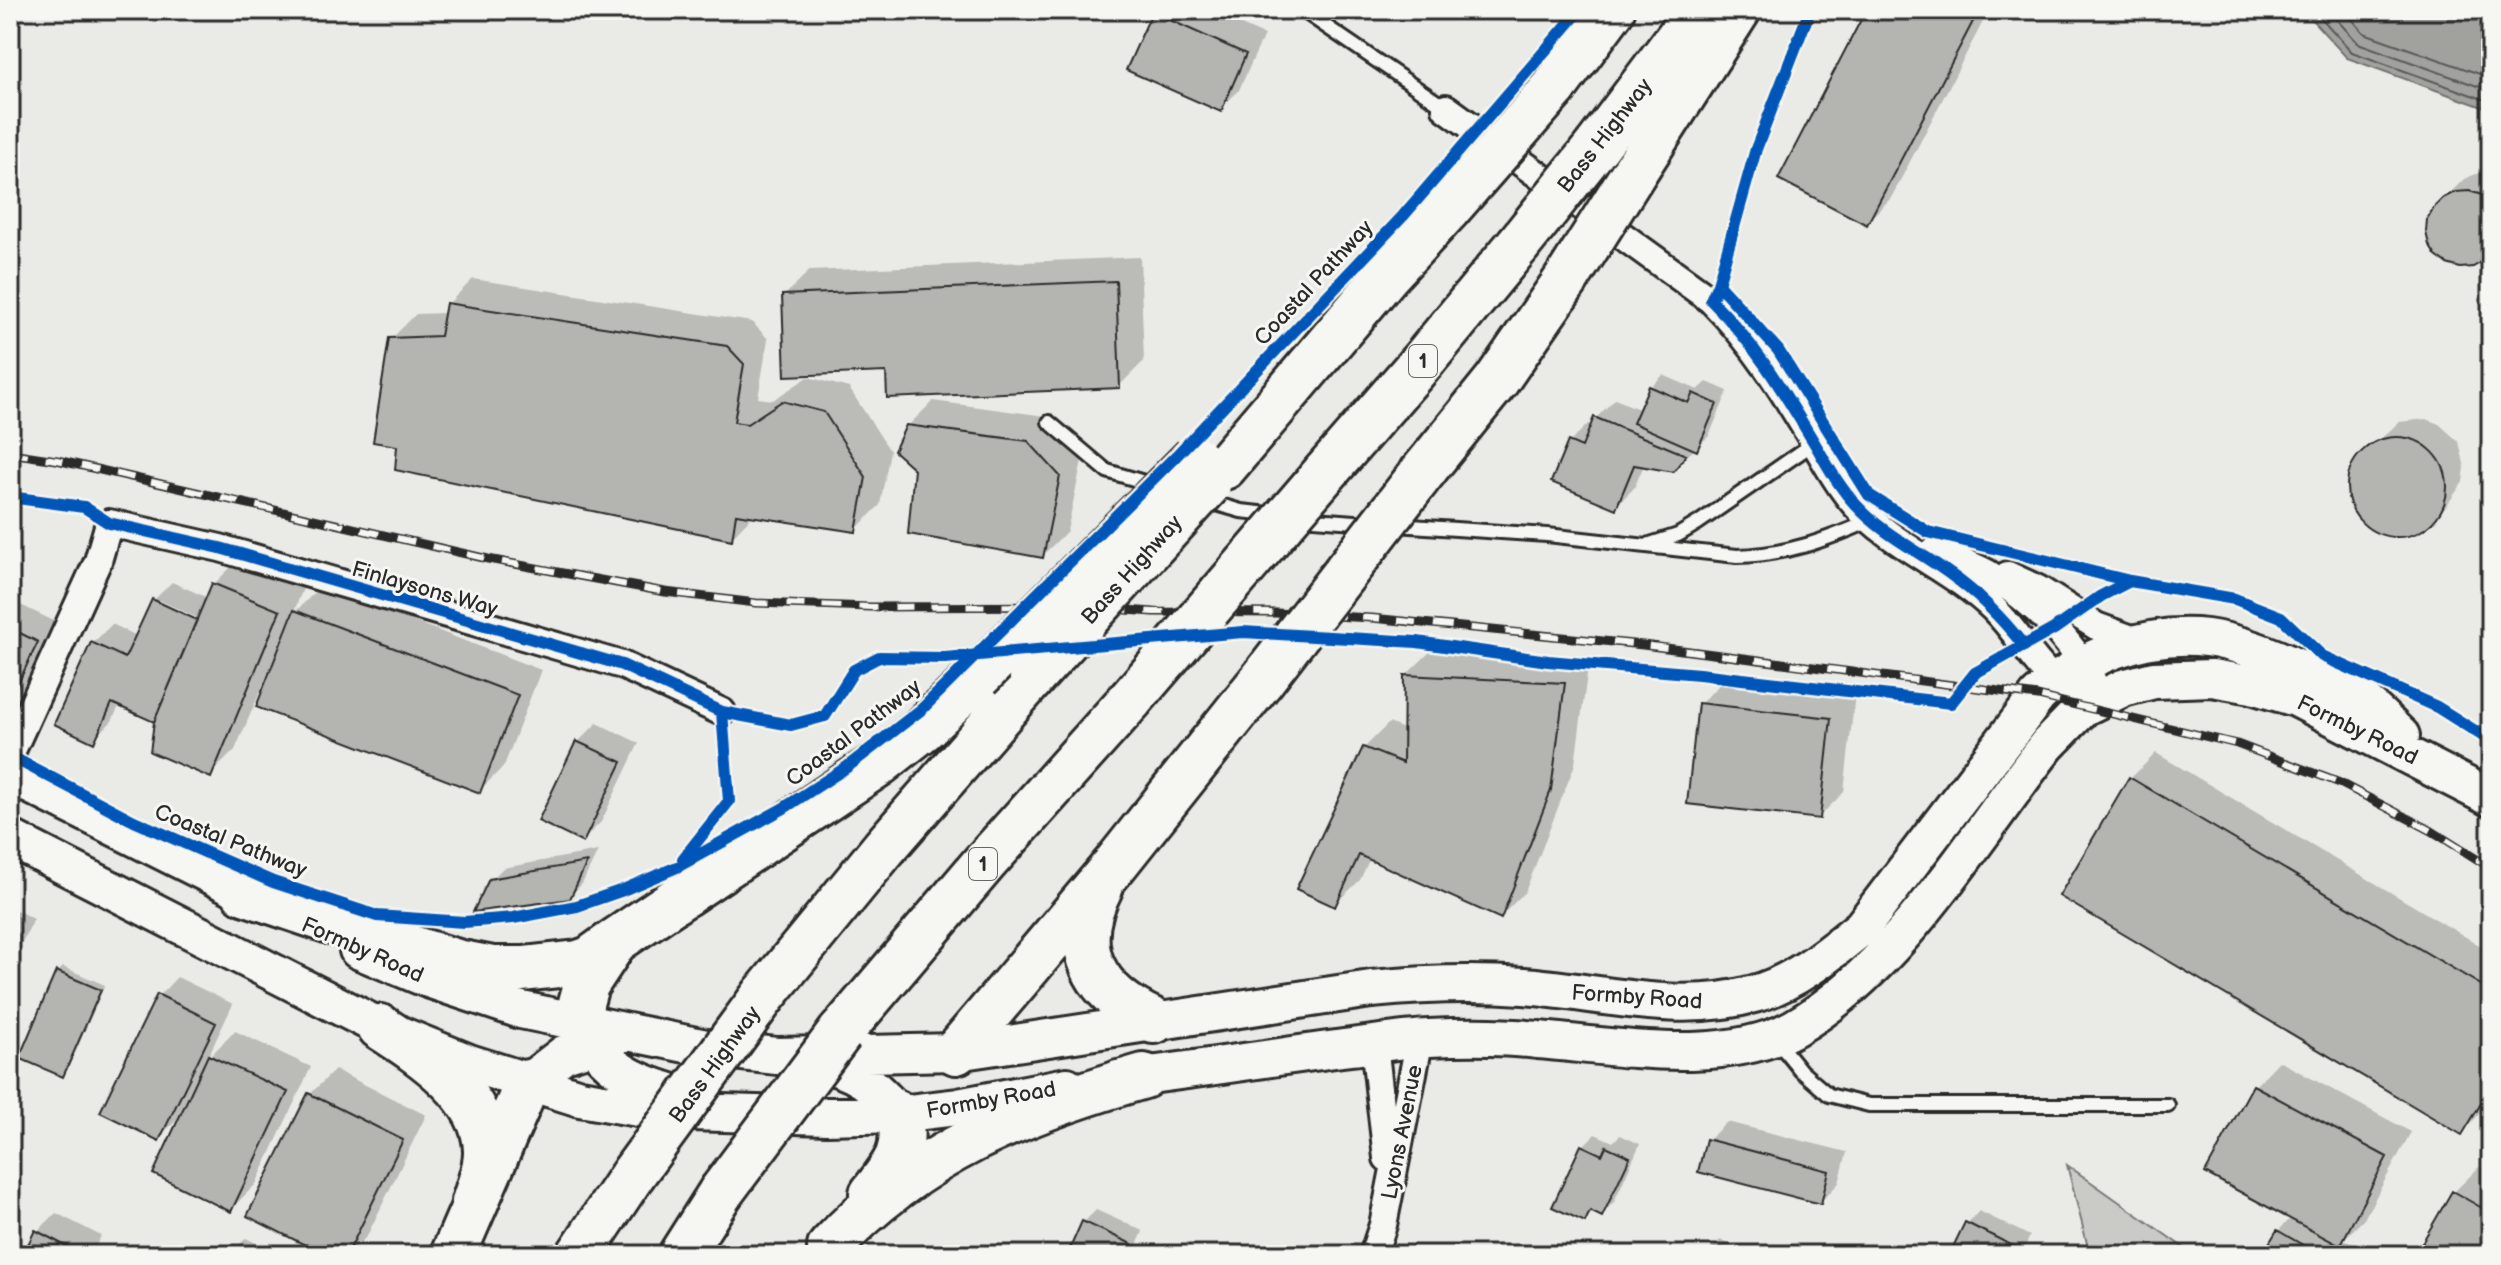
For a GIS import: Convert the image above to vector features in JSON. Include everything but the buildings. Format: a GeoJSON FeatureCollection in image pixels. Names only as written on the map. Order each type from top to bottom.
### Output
{"type":"FeatureCollection","features":[{"type":"Feature","properties":{"kind":"highway","name":"Bass Highway"},"geometry":{"type":"LineString","coordinates":[[579,1255],[633,1174],[764,995],[884,848],[1032,678],[1210,462],[1448,209],[1554,88],[1612,10]]}},
{"type":"Feature","properties":{"kind":"highway","name":"Bass Highway"},"geometry":{"type":"LineString","coordinates":[[681,1255],[721,1192],[840,1033],[985,862],[1131,699],[1426,357],[1597,146],[1699,10]]}},
{"type":"Feature","properties":{"kind":"highway"},"geometry":{"type":"LineString","coordinates":[[956,1052],[1113,867],[1497,380],[1566,280],[1738,10]]}},
{"type":"Feature","properties":{"kind":"highway"},"geometry":{"type":"LineString","coordinates":[[244,892],[395,943],[457,962],[493,969],[523,969],[590,959],[880,763],[923,729],[1210,462]]}},
{"type":"Feature","properties":{"kind":"highway"},"geometry":{"type":"LineString","coordinates":[[1113,867],[1092,904],[1086,936],[1089,957],[1095,973],[1113,996],[1154,1021]]}},
{"type":"Feature","properties":{"kind":"highway"},"geometry":{"type":"LineString","coordinates":[[586,1033],[581,1003],[586,985],[615,941]]}},
{"type":"Feature","properties":{"kind":"highway"},"geometry":{"type":"LineString","coordinates":[[380,1027],[415,1049],[449,1077],[477,1117],[486,1151],[474,1202]]}},
{"type":"Feature","properties":{"kind":"highway"},"geometry":{"type":"LineString","coordinates":[[827,1251],[854,1221],[885,1195],[935,1159],[967,1141],[1037,1110],[1144,1076]]}},
{"type":"Feature","properties":{"kind":"highway"},"geometry":{"type":"LineString","coordinates":[[453,1255],[528,1082]]}},
{"type":"Feature","properties":{"kind":"highway"},"geometry":{"type":"LineString","coordinates":[[827,1251],[895,1164],[902,1145],[899,1114]]}},
{"type":"Feature","properties":{"kind":"main road","name":"Formby Road"},"geometry":{"type":"LineString","coordinates":[[10,775],[356,948],[428,979],[586,1033],[637,1035],[706,1048],[777,1056],[956,1052],[1371,989],[1431,984],[1523,986],[1680,1003],[1718,1002],[1755,994],[1809,968],[1862,927],[2038,696],[2068,673],[2102,654],[2140,642],[2196,637],[2231,643],[2311,673],[2360,699],[2438,768]]}},
{"type":"Feature","properties":{"kind":"main road","name":"Formby Road"},"geometry":{"type":"LineString","coordinates":[[10,838],[380,1027],[442,1053],[528,1082],[580,1098],[644,1109],[801,1116],[899,1114],[1224,1063],[1420,1038],[1482,1035],[1665,1051],[1734,1046],[1774,1038],[1816,1014],[1879,962],[2047,745],[2071,719],[2097,699],[2154,680],[2212,678],[2252,685],[2296,698],[2438,768]]}},
{"type":"Feature","properties":{"kind":"main road"},"geometry":{"type":"LineString","coordinates":[[2438,768],[2491,798]]}},
{"type":"Feature","properties":{"kind":"main road"},"geometry":{"type":"LineString","coordinates":[[1420,1038],[1431,984]]}},
{"type":"Feature","properties":{"kind":"main road"},"geometry":{"type":"LineString","coordinates":[[1371,989],[1374,1044]]}},
{"type":"Feature","properties":{"kind":"main road"},"geometry":{"type":"LineString","coordinates":[[1755,994],[1774,1038]]}},
{"type":"Feature","properties":{"kind":"main road"},"geometry":{"type":"LineString","coordinates":[[528,1082],[586,1033],[611,1066],[634,1079],[740,1114]]}},
{"type":"Feature","properties":{"kind":"main road"},"geometry":{"type":"LineString","coordinates":[[777,1056],[856,1074],[879,1092],[899,1114],[956,1052]]}},
{"type":"Feature","properties":{"kind":"street"},"geometry":{"type":"LineString","coordinates":[[1446,108],[1711,300],[1742,331],[1767,365],[1842,490],[1878,527],[1951,574],[2068,673]]}},
{"type":"Feature","properties":{"kind":"street","name":"Finlaysons Way"},"geometry":{"type":"LineString","coordinates":[[10,755],[98,561],[109,523],[220,548],[622,665],[722,712]]}},
{"type":"Feature","properties":{"kind":"street"},"geometry":{"type":"LineString","coordinates":[[1878,527],[1985,572],[2015,593],[2042,617],[2068,673],[2074,695],[2097,699]]}},
{"type":"Feature","properties":{"kind":"street"},"geometry":{"type":"LineString","coordinates":[[1962,561],[2017,578],[2085,621],[2140,642]]}},
{"type":"Feature","properties":{"kind":"street","name":"Lyons Avenue"},"geometry":{"type":"LineString","coordinates":[[1373,1255],[1383,1225],[1420,1038]]}},
{"type":"Feature","properties":{"kind":"street","name":"Lyons Avenue"},"geometry":{"type":"LineString","coordinates":[[1374,1044],[1388,1165],[1383,1225]]}},
{"type":"Feature","properties":{"kind":"lane"},"geometry":{"type":"LineString","coordinates":[[1302,10],[1446,108]]}},
{"type":"Feature","properties":{"kind":"lane"},"geometry":{"type":"LineString","coordinates":[[1049,422],[1107,471],[1241,511],[1333,521],[1547,535],[1737,556],[1763,556],[1878,527]]}},
{"type":"Feature","properties":{"kind":"lane"},"geometry":{"type":"LineString","coordinates":[[1639,547],[1661,542],[1698,523],[1814,443]]}},
{"type":"Feature","properties":{"kind":"lane"},"geometry":{"type":"LineString","coordinates":[[1774,1038],[1814,1085],[1845,1101],[1894,1107],[2168,1105]]}},
{"type":"Feature","properties":{"kind":"shaded area"},"geometry":{"type":"Polygon","coordinates":[[[2067,1165],[2194,1255],[2090,1255],[2067,1165]]]}},
{"type":"Feature","properties":{"kind":"water"},"geometry":{"type":"Polygon","coordinates":[[[2303,10],[2491,10],[2491,110],[2347,58],[2303,10]]]}},
{"type":"Feature","properties":{"kind":"railway"},"geometry":{"type":"LineString","coordinates":[[10,453],[57,460],[488,559],[665,592],[756,603],[871,607],[1070,606],[1154,612],[1372,618],[1643,645],[2038,696],[2237,744],[2340,783],[2432,831],[2491,868]]}},
{"type":"Feature","properties":{"kind":"cycle path","name":"Coastal Pathway"},"geometry":{"type":"LineString","coordinates":[[10,756],[134,821],[273,882],[377,916],[464,922],[513,918],[577,906],[677,867],[784,808],[847,767],[922,709],[1176,456],[1403,216],[1580,10]]}},
{"type":"Feature","properties":{"kind":"cycle path"},"geometry":{"type":"LineString","coordinates":[[1810,10],[1756,149],[1711,300],[1766,366],[1837,481],[1856,505],[1889,534],[1971,590],[1999,616],[2024,646]]}},
{"type":"Feature","properties":{"kind":"cycle path"},"geometry":{"type":"LineString","coordinates":[[1718,284],[1778,350],[1869,495],[1928,532],[2130,581]]}},
{"type":"Feature","properties":{"kind":"cycle path","name":"Coastal Pathway"},"geometry":{"type":"LineString","coordinates":[[10,497],[84,507],[109,523],[220,548],[622,665],[722,712],[791,725],[825,716],[854,670],[879,657],[945,658],[1243,632],[1417,642],[1548,661],[1699,674],[1951,703],[1975,673],[2054,629],[2101,596],[2130,581],[2235,599],[2281,617],[2322,656],[2437,707],[2491,741]]}},
{"type":"Feature","properties":{"kind":"cycle path"},"geometry":{"type":"LineString","coordinates":[[683,859],[729,801],[722,712]]}}]}
